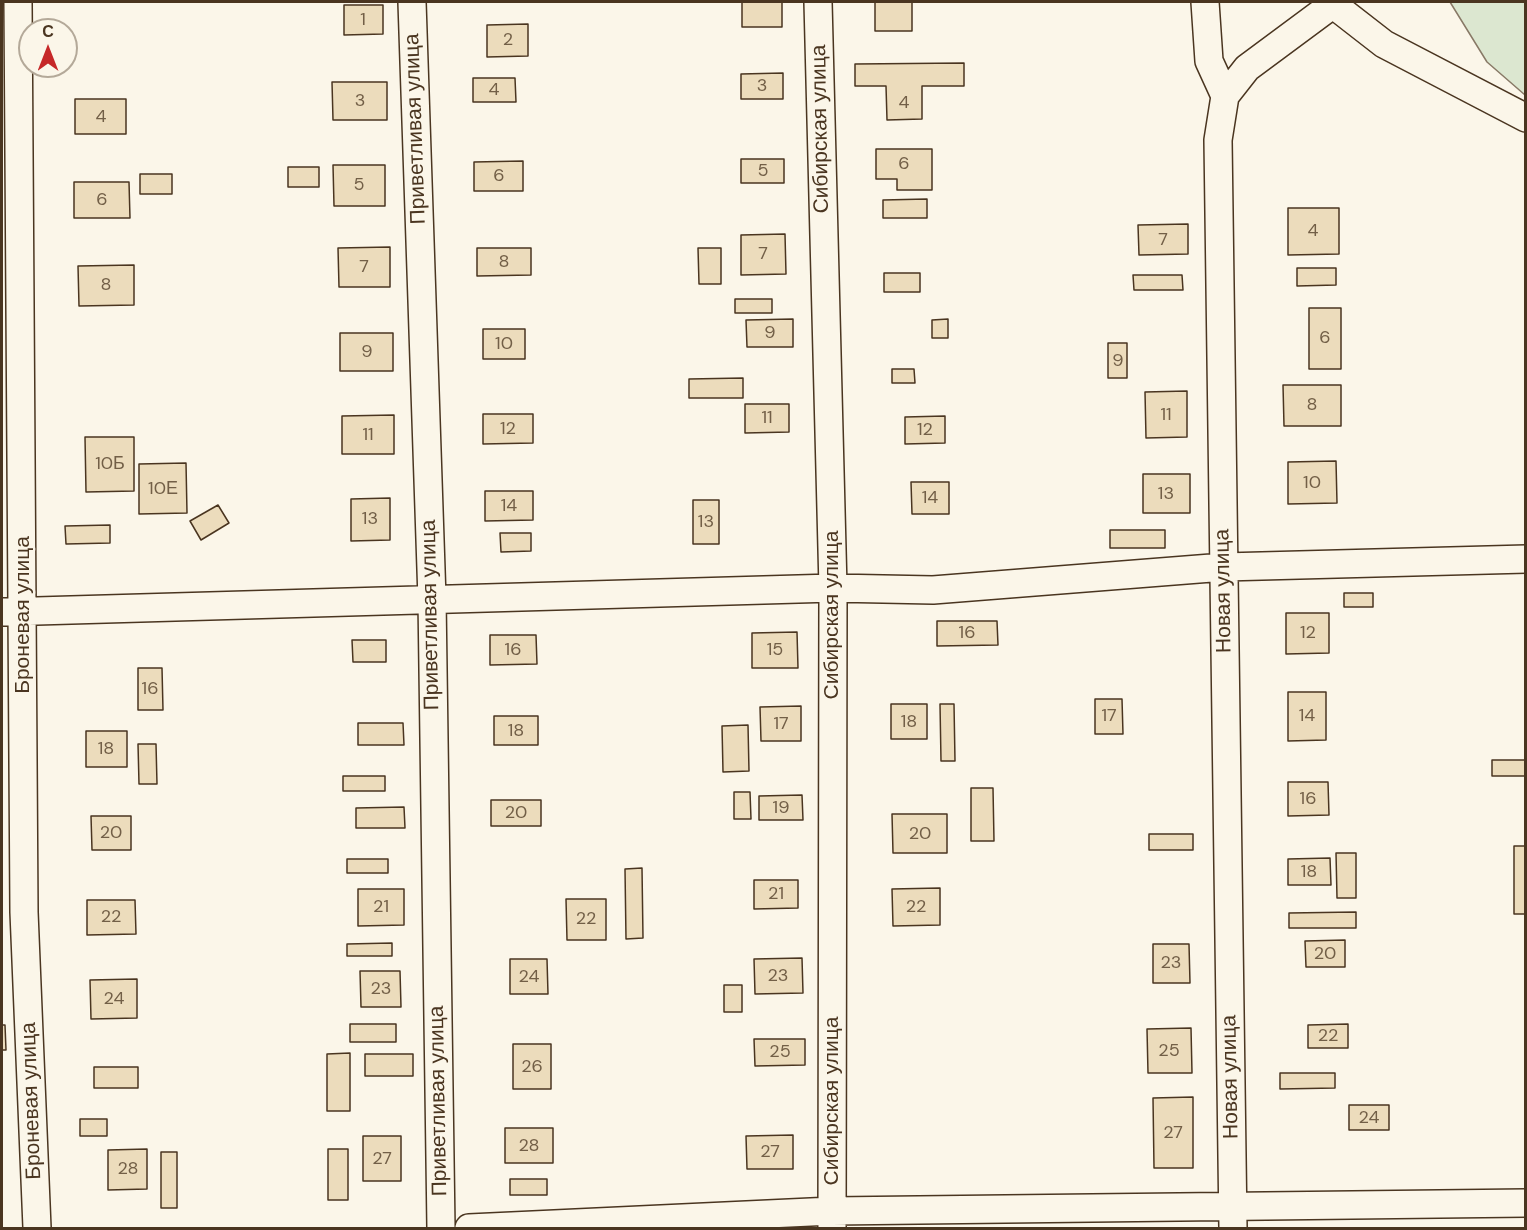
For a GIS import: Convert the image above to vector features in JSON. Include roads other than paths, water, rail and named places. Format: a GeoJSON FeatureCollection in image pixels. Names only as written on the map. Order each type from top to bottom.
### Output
{"type":"FeatureCollection","features":[{"type":"Feature","properties":{"kind":"street","name":"Броневая улица"},"geometry":{"type":"LineString","coordinates":[[18,2],[13,612],[37,1228]]}},
{"type":"Feature","properties":{"kind":"street","name":"Приветливая улица"},"geometry":{"type":"LineString","coordinates":[[412,2],[432,599],[441,1228]]}},
{"type":"Feature","properties":{"kind":"street","name":"Сибирская улица"},"geometry":{"type":"LineString","coordinates":[[818,2],[833,588],[832,1220]]}},
{"type":"Feature","properties":{"kind":"street"},"geometry":{"type":"LineString","coordinates":[[1205,2],[1209,61],[1225,96]]}},
{"type":"Feature","properties":{"kind":"street"},"geometry":{"type":"LineString","coordinates":[[1331,3],[1384,44],[1526,117]]}},
{"type":"Feature","properties":{"kind":"street","name":"Новая улица"},"geometry":{"type":"LineString","coordinates":[[1233,1218],[1218,140],[1225,96],[1247,68],[1331,3]]}},
{"type":"Feature","properties":{"kind":"street"},"geometry":{"type":"LineString","coordinates":[[13,612],[833,588],[933,591],[1224,567],[1526,559]]}},
{"type":"Feature","properties":{"kind":"street"},"geometry":{"type":"LineString","coordinates":[[469,1228],[832,1220],[1233,1218],[1526,1203]]}}]}
